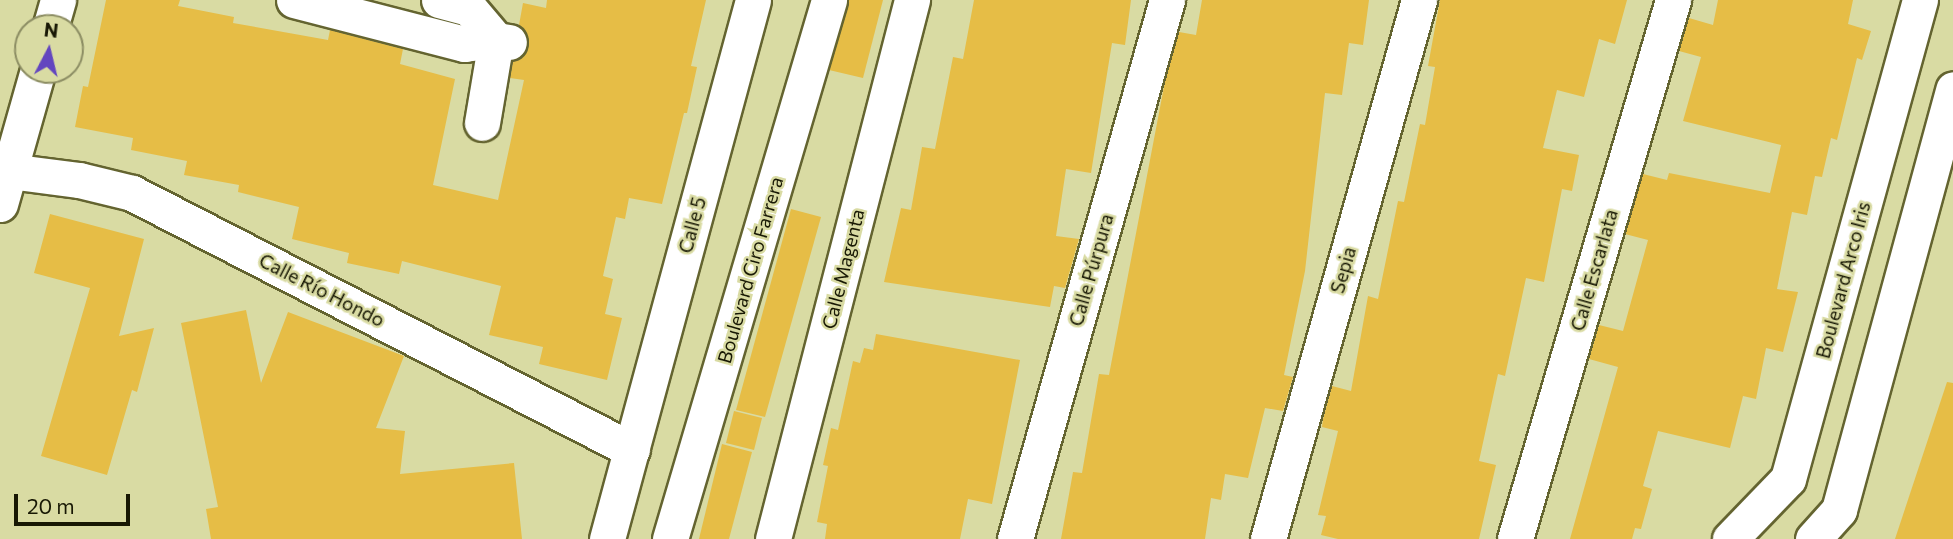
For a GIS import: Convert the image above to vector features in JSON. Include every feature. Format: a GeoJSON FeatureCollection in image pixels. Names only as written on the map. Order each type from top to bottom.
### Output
{"type":"FeatureCollection","features":[{"type":"Feature","properties":{"kind":"street"},"geometry":{"type":"LineString","coordinates":[[294,0],[464,44],[503,41]]}},
{"type":"Feature","properties":{"kind":"street"},"geometry":{"type":"LineString","coordinates":[[439,0],[470,8],[503,41]]}},
{"type":"Feature","properties":{"kind":"street","name":"Calle 5"},"geometry":{"type":"LineString","coordinates":[[607,539],[753,0]]}},
{"type":"Feature","properties":{"kind":"street","name":"Boulevard Ciro Farrera"},"geometry":{"type":"LineString","coordinates":[[670,539],[829,0]]}},
{"type":"Feature","properties":{"kind":"street","name":"Calle Magenta"},"geometry":{"type":"LineString","coordinates":[[773,539],[912,0]]}},
{"type":"Feature","properties":{"kind":"street","name":"Calle Púrpura"},"geometry":{"type":"LineString","coordinates":[[1015,539],[1167,0]]}},
{"type":"Feature","properties":{"kind":"street","name":"Sepia"},"geometry":{"type":"LineString","coordinates":[[1268,539],[1419,0]]}},
{"type":"Feature","properties":{"kind":"street","name":"Calle Escarlata"},"geometry":{"type":"LineString","coordinates":[[1515,539],[1673,0]]}},
{"type":"Feature","properties":{"kind":"street","name":"Boulevard Arco Iris"},"geometry":{"type":"LineString","coordinates":[[1730,539],[1788,479],[1920,0]]}},
{"type":"Feature","properties":{"kind":"street"},"geometry":{"type":"LineString","coordinates":[[482,123],[503,41]]}},
{"type":"Feature","properties":{"kind":"street"},"geometry":{"type":"LineString","coordinates":[[3,180],[34,84]]}},
{"type":"Feature","properties":{"kind":"street"},"geometry":{"type":"LineString","coordinates":[[1813,539],[1839,510],[1953,89]]}},
{"type":"Feature","properties":{"kind":"street","name":"Calle Río Hondo"},"geometry":{"type":"LineString","coordinates":[[3,180],[79,180],[132,192],[632,450]]}},
{"type":"Feature","properties":{"kind":"building"},"geometry":{"type":"Polygon","coordinates":[[[106,0],[180,0],[178,6],[234,17],[233,23],[328,40],[330,30],[403,49],[400,64],[455,79],[433,185],[498,200],[524,80],[510,78],[513,61],[524,55],[529,44],[527,34],[519,25],[523,3],[546,8],[547,0],[706,0],[691,66],[697,67],[662,204],[629,198],[625,219],[616,217],[603,276],[613,279],[605,314],[622,318],[607,380],[539,364],[543,347],[489,335],[501,286],[402,261],[399,274],[347,263],[349,253],[292,239],[299,207],[238,192],[239,185],[184,175],[187,161],[131,150],[133,138],[75,127],[83,86],[88,87],[106,0]]]}},
{"type":"Feature","properties":{"kind":"building"},"geometry":{"type":"Polygon","coordinates":[[[849,0],[883,0],[863,78],[829,70],[849,0]]]}},
{"type":"Feature","properties":{"kind":"building"},"geometry":{"type":"Polygon","coordinates":[[[974,0],[1131,0],[1125,45],[1112,43],[1091,173],[1066,169],[1056,236],[1079,239],[1065,288],[1054,286],[1050,307],[884,282],[901,208],[911,210],[922,147],[935,149],[953,57],[963,59],[974,0]]]}},
{"type":"Feature","properties":{"kind":"building"},"geometry":{"type":"Polygon","coordinates":[[[1202,0],[1369,0],[1363,45],[1349,43],[1342,95],[1325,93],[1305,271],[1284,375],[1293,377],[1283,411],[1265,408],[1248,478],[1225,474],[1221,500],[1211,498],[1205,539],[1061,539],[1073,472],[1082,473],[1099,374],[1109,375],[1166,76],[1179,32],[1196,35],[1202,0]]]}},
{"type":"Feature","properties":{"kind":"building"},"geometry":{"type":"Polygon","coordinates":[[[1440,0],[1627,0],[1615,44],[1599,39],[1584,97],[1557,90],[1543,148],[1579,155],[1572,191],[1562,189],[1544,282],[1526,278],[1505,376],[1498,374],[1479,461],[1496,465],[1479,539],[1338,539],[1321,535],[1326,516],[1318,515],[1338,431],[1322,427],[1323,419],[1332,386],[1351,391],[1368,296],[1378,299],[1398,201],[1404,202],[1420,124],[1425,125],[1435,67],[1428,66],[1440,0]]]}},
{"type":"Feature","properties":{"kind":"building"},"geometry":{"type":"Polygon","coordinates":[[[1718,0],[1853,0],[1848,24],[1871,31],[1862,60],[1857,58],[1837,140],[1831,138],[1822,177],[1815,176],[1807,215],[1792,212],[1777,289],[1798,292],[1783,352],[1766,348],[1756,399],[1743,396],[1730,448],[1658,431],[1643,486],[1652,489],[1641,529],[1635,528],[1632,539],[1570,539],[1618,367],[1589,359],[1599,325],[1623,331],[1648,240],[1625,234],[1643,174],[1667,180],[1669,173],[1770,193],[1781,145],[1683,121],[1701,57],[1679,51],[1689,18],[1713,25],[1718,0]]]}},
{"type":"Feature","properties":{"kind":"building"},"geometry":{"type":"Polygon","coordinates":[[[791,209],[821,217],[765,417],[736,410],[791,209]]]}},
{"type":"Feature","properties":{"kind":"building"},"geometry":{"type":"Polygon","coordinates":[[[50,214],[144,239],[119,336],[154,328],[137,392],[132,390],[107,475],[41,456],[90,288],[34,273],[50,214]]]}},
{"type":"Feature","properties":{"kind":"building"},"geometry":{"type":"Polygon","coordinates":[[[246,310],[261,383],[288,312],[404,356],[376,428],[405,431],[400,474],[514,463],[522,539],[211,539],[206,509],[218,507],[181,323],[246,310]]]}},
{"type":"Feature","properties":{"kind":"building"},"geometry":{"type":"Polygon","coordinates":[[[876,334],[1020,360],[992,504],[968,499],[960,539],[825,539],[827,524],[817,522],[828,466],[823,465],[831,428],[838,430],[853,361],[860,363],[864,348],[873,350],[876,334]]]}},
{"type":"Feature","properties":{"kind":"building"},"geometry":{"type":"Polygon","coordinates":[[[1947,382],[1953,383],[1953,539],[1895,539],[1947,382]]]}},
{"type":"Feature","properties":{"kind":"building"},"geometry":{"type":"Polygon","coordinates":[[[734,411],[762,418],[754,450],[726,443],[734,411]]]}},
{"type":"Feature","properties":{"kind":"building"},"geometry":{"type":"Polygon","coordinates":[[[722,444],[752,452],[729,539],[699,539],[722,444]]]}}]}
